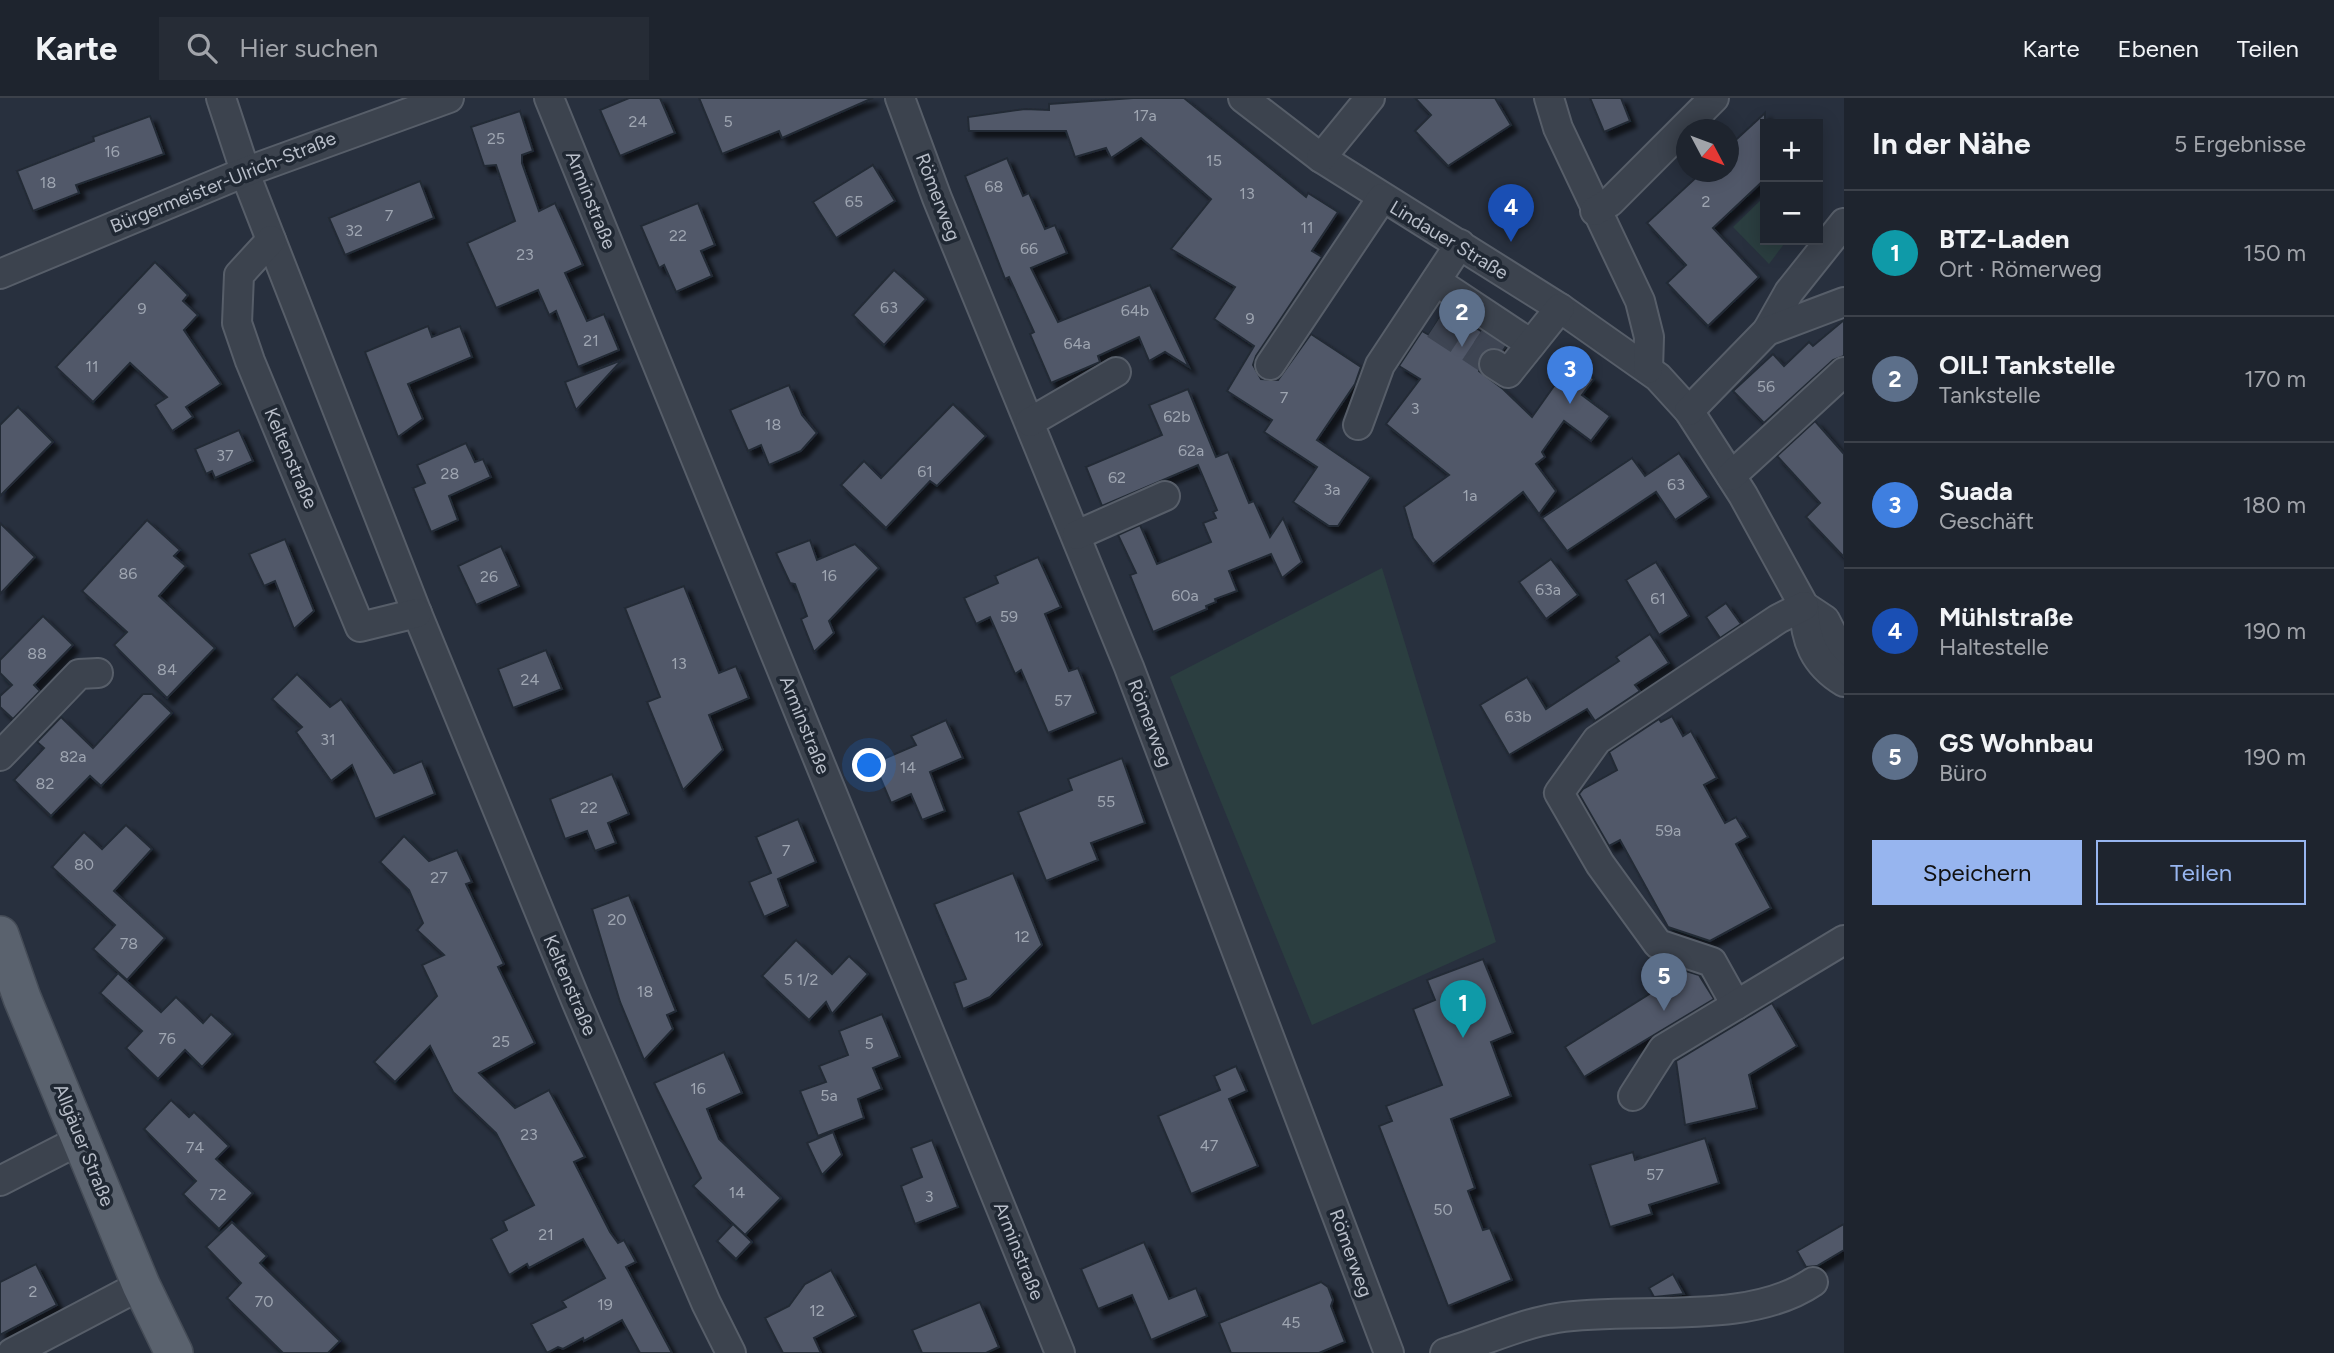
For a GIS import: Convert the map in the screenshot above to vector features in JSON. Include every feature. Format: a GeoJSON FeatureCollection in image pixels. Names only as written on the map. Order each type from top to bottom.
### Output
{"type":"FeatureCollection","features":[{"type":"Feature","properties":{"kind":"main road","name":"Allgäuer Straße"},"geometry":{"type":"LineString","coordinates":[[0,935],[11,1001],[82,1139],[141,1285],[174,1353]]}},
{"type":"Feature","properties":{"kind":"street","name":"Keltenstraße"},"geometry":{"type":"LineString","coordinates":[[221,98],[245,172],[417,613],[582,1015],[706,1303],[731,1353]]}},
{"type":"Feature","properties":{"kind":"street","name":"Bürgermeister-Ulrich-Straße"},"geometry":{"type":"LineString","coordinates":[[0,274],[245,172],[449,98]]}},
{"type":"Feature","properties":{"kind":"street","name":"Arminstraße"},"geometry":{"type":"LineString","coordinates":[[549,98],[1060,1353]]}},
{"type":"Feature","properties":{"kind":"street","name":"Römerweg"},"geometry":{"type":"LineString","coordinates":[[900,98],[937,198],[1077,535],[1269,1033],[1383,1351]]}},
{"type":"Feature","properties":{"kind":"street","name":"Lindauer Straße"},"geometry":{"type":"LineString","coordinates":[[1243,98],[1321,158],[1560,307],[1653,373],[1689,411],[1731,476],[1804,606]]}},
{"type":"Feature","properties":{"kind":"street"},"geometry":{"type":"LineString","coordinates":[[1321,158],[1370,98]]}},
{"type":"Feature","properties":{"kind":"street"},"geometry":{"type":"LineString","coordinates":[[1549,98],[1558,128],[1595,211],[1640,302],[1650,337],[1653,373]]}},
{"type":"Feature","properties":{"kind":"street"},"geometry":{"type":"LineString","coordinates":[[1595,211],[1610,202],[1714,98]]}},
{"type":"Feature","properties":{"kind":"street"},"geometry":{"type":"LineString","coordinates":[[1270,365],[1382,198]]}},
{"type":"Feature","properties":{"kind":"street"},"geometry":{"type":"LineString","coordinates":[[1689,411],[1767,331],[1789,292],[1844,223]]}},
{"type":"Feature","properties":{"kind":"street","name":"Keltenstraße"},"geometry":{"type":"LineString","coordinates":[[271,240],[239,275],[237,323],[250,361],[360,627],[417,613]]}},
{"type":"Feature","properties":{"kind":"street"},"geometry":{"type":"LineString","coordinates":[[1358,425],[1380,365],[1432,304],[1460,244]]}},
{"type":"Feature","properties":{"kind":"street"},"geometry":{"type":"LineString","coordinates":[[1767,331],[1844,302]]}},
{"type":"Feature","properties":{"kind":"street"},"geometry":{"type":"LineString","coordinates":[[1432,304],[1513,353],[1560,307]]}},
{"type":"Feature","properties":{"kind":"street"},"geometry":{"type":"LineString","coordinates":[[1030,422],[1116,372]]}},
{"type":"Feature","properties":{"kind":"street"},"geometry":{"type":"LineString","coordinates":[[1731,476],[1844,372]]}},
{"type":"Feature","properties":{"kind":"street"},"geometry":{"type":"LineString","coordinates":[[1077,535],[1165,496]]}},
{"type":"Feature","properties":{"kind":"street"},"geometry":{"type":"LineString","coordinates":[[1804,606],[1825,620],[1844,657]]}},
{"type":"Feature","properties":{"kind":"street"},"geometry":{"type":"LineString","coordinates":[[1804,606],[1805,631],[1825,671],[1844,682]]}},
{"type":"Feature","properties":{"kind":"street"},"geometry":{"type":"LineString","coordinates":[[1736,1005],[1717,959],[1658,944],[1600,864],[1559,793],[1597,740],[1778,619],[1804,606]]}},
{"type":"Feature","properties":{"kind":"street"},"geometry":{"type":"LineString","coordinates":[[0,756],[79,674],[98,673]]}},
{"type":"Feature","properties":{"kind":"street"},"geometry":{"type":"LineString","coordinates":[[1633,1096],[1662,1049],[1844,940]]}},
{"type":"Feature","properties":{"kind":"street"},"geometry":{"type":"LineString","coordinates":[[0,1181],[82,1139]]}},
{"type":"Feature","properties":{"kind":"street"},"geometry":{"type":"LineString","coordinates":[[1445,1353],[1555,1318],[1688,1312],[1776,1301],[1795,1294],[1813,1282]]}},
{"type":"Feature","properties":{"kind":"street"},"geometry":{"type":"LineString","coordinates":[[12,1353],[141,1285]]}},
{"type":"Feature","properties":{"kind":"shaded area"},"geometry":{"type":"Polygon","coordinates":[[[1760,201],[1760,245],[1783,245],[1769,264],[1733,227],[1760,201]]]}},
{"type":"Feature","properties":{"kind":"shaded area"},"geometry":{"type":"Polygon","coordinates":[[[1382,568],[1496,942],[1312,1025],[1170,677],[1382,568]]]}},
{"type":"Feature","properties":{"kind":"building"},"geometry":{"type":"Polygon","coordinates":[[[629,98],[660,98],[675,133],[620,156],[600,110],[629,98]]]}},
{"type":"Feature","properties":{"kind":"building"},"geometry":{"type":"Polygon","coordinates":[[[699,98],[873,98],[782,138],[779,131],[722,154],[699,98]]]}},
{"type":"Feature","properties":{"kind":"building"},"geometry":{"type":"Polygon","coordinates":[[[1133,98],[1184,98],[1306,197],[1308,193],[1338,212],[1312,251],[1322,257],[1256,356],[1253,365],[1261,379],[1278,380],[1311,334],[1361,367],[1355,384],[1317,440],[1371,477],[1338,526],[1329,526],[1293,502],[1317,467],[1264,432],[1272,420],[1227,391],[1254,346],[1214,319],[1235,287],[1171,249],[1211,199],[1141,138],[1111,158],[1106,148],[1075,157],[1066,131],[969,131],[968,117],[1025,109],[1049,110],[1049,104],[1133,98]]]}},
{"type":"Feature","properties":{"kind":"building"},"geometry":{"type":"Polygon","coordinates":[[[1415,98],[1495,98],[1511,125],[1448,166],[1415,131],[1431,115],[1415,98]]]}},
{"type":"Feature","properties":{"kind":"building"},"geometry":{"type":"Polygon","coordinates":[[[1590,98],[1621,98],[1630,121],[1604,132],[1590,98]]]}},
{"type":"Feature","properties":{"kind":"building"},"geometry":{"type":"Polygon","coordinates":[[[520,111],[533,151],[522,155],[522,163],[539,211],[555,203],[583,265],[565,273],[587,321],[604,314],[619,350],[578,367],[556,311],[549,315],[538,290],[496,308],[467,243],[515,221],[496,165],[484,166],[471,127],[520,111]]]}},
{"type":"Feature","properties":{"kind":"building"},"geometry":{"type":"Polygon","coordinates":[[[1765,113],[1765,119],[1760,119],[1760,184],[1713,228],[1759,277],[1708,326],[1667,283],[1686,265],[1647,223],[1691,182],[1739,182],[1739,137],[1765,113]]]}},
{"type":"Feature","properties":{"kind":"building"},"geometry":{"type":"Polygon","coordinates":[[[150,116],[164,154],[76,185],[79,193],[33,211],[17,171],[94,141],[93,137],[150,116]]]}},
{"type":"Feature","properties":{"kind":"building"},"geometry":{"type":"Polygon","coordinates":[[[1007,158],[1023,196],[1029,193],[1045,229],[1055,225],[1067,253],[1031,268],[1058,322],[1150,285],[1189,367],[1165,352],[1149,361],[1139,337],[1098,356],[1100,362],[1051,383],[1030,334],[1034,332],[1009,277],[1005,279],[965,176],[1007,158]]]}},
{"type":"Feature","properties":{"kind":"building"},"geometry":{"type":"Polygon","coordinates":[[[873,165],[895,201],[836,238],[813,202],[873,165]]]}},
{"type":"Feature","properties":{"kind":"building"},"geometry":{"type":"Polygon","coordinates":[[[420,181],[434,218],[345,255],[329,218],[420,181]]]}},
{"type":"Feature","properties":{"kind":"building"},"geometry":{"type":"Polygon","coordinates":[[[698,203],[715,245],[701,251],[712,276],[676,292],[664,265],[659,268],[641,226],[698,203]]]}},
{"type":"Feature","properties":{"kind":"building"},"geometry":{"type":"Polygon","coordinates":[[[155,262],[188,295],[183,301],[198,315],[184,330],[221,384],[186,407],[193,417],[172,431],[155,405],[167,397],[130,363],[93,402],[56,367],[155,262]]]}},
{"type":"Feature","properties":{"kind":"building"},"geometry":{"type":"Polygon","coordinates":[[[894,270],[926,299],[884,345],[853,315],[894,270]]]}},
{"type":"Feature","properties":{"kind":"building"},"geometry":{"type":"Polygon","coordinates":[[[1446,308],[1505,347],[1503,350],[1487,349],[1480,354],[1479,371],[1503,389],[1532,417],[1571,362],[1594,379],[1582,395],[1610,416],[1591,441],[1564,421],[1542,452],[1545,457],[1536,464],[1556,491],[1539,514],[1523,492],[1433,564],[1413,538],[1404,507],[1449,475],[1386,424],[1420,379],[1399,366],[1422,331],[1429,335],[1446,308]]]}},
{"type":"Feature","properties":{"kind":"building"},"geometry":{"type":"Polygon","coordinates":[[[1844,320],[1844,356],[1833,360],[1764,423],[1733,391],[1773,354],[1784,366],[1809,342],[1813,346],[1844,320]]]}},
{"type":"Feature","properties":{"kind":"building"},"geometry":{"type":"Polygon","coordinates":[[[428,326],[432,337],[460,326],[472,357],[408,384],[423,419],[398,437],[365,352],[428,326]]]}},
{"type":"Feature","properties":{"kind":"building"},"geometry":{"type":"Polygon","coordinates":[[[622,360],[576,410],[565,382],[622,360]]]}},
{"type":"Feature","properties":{"kind":"building"},"geometry":{"type":"Polygon","coordinates":[[[789,385],[802,415],[817,433],[801,451],[769,465],[761,445],[748,451],[730,410],[789,385]]]}},
{"type":"Feature","properties":{"kind":"building"},"geometry":{"type":"Polygon","coordinates":[[[1188,389],[1216,457],[1228,452],[1249,503],[1254,501],[1270,537],[1283,518],[1302,562],[1282,578],[1271,554],[1229,571],[1237,591],[1215,599],[1216,602],[1206,606],[1207,609],[1153,632],[1130,575],[1136,573],[1118,535],[1140,525],[1157,564],[1211,542],[1203,523],[1216,518],[1213,512],[1217,510],[1198,465],[1102,506],[1086,467],[1162,435],[1149,405],[1188,389]]]}},
{"type":"Feature","properties":{"kind":"building"},"geometry":{"type":"Polygon","coordinates":[[[953,404],[986,436],[937,486],[930,481],[886,528],[841,485],[864,461],[881,478],[953,404]]]}},
{"type":"Feature","properties":{"kind":"building"},"geometry":{"type":"Polygon","coordinates":[[[18,407],[53,442],[0,496],[0,425],[18,407]]]}},
{"type":"Feature","properties":{"kind":"building"},"geometry":{"type":"Polygon","coordinates":[[[1815,421],[1844,454],[1844,557],[1806,517],[1820,503],[1777,456],[1815,421]]]}},
{"type":"Feature","properties":{"kind":"building"},"geometry":{"type":"Polygon","coordinates":[[[239,430],[253,461],[215,478],[212,471],[206,474],[195,449],[239,430]]]}},
{"type":"Feature","properties":{"kind":"building"},"geometry":{"type":"Polygon","coordinates":[[[466,443],[475,462],[483,459],[491,477],[449,496],[458,520],[431,532],[413,488],[425,483],[417,465],[466,443]]]}},
{"type":"Feature","properties":{"kind":"building"},"geometry":{"type":"Polygon","coordinates":[[[1679,453],[1709,497],[1675,520],[1656,492],[1567,551],[1542,518],[1632,458],[1645,476],[1679,453]]]}},
{"type":"Feature","properties":{"kind":"building"},"geometry":{"type":"Polygon","coordinates":[[[147,520],[180,550],[174,556],[186,566],[159,596],[215,648],[167,698],[114,645],[127,632],[82,591],[147,520]]]}},
{"type":"Feature","properties":{"kind":"building"},"geometry":{"type":"Polygon","coordinates":[[[0,523],[35,557],[0,594],[0,523]]]}},
{"type":"Feature","properties":{"kind":"building"},"geometry":{"type":"Polygon","coordinates":[[[285,539],[314,611],[294,629],[275,581],[264,586],[249,554],[285,539]]]}},
{"type":"Feature","properties":{"kind":"building"},"geometry":{"type":"Polygon","coordinates":[[[810,540],[817,560],[855,544],[879,568],[829,621],[834,633],[814,652],[801,619],[807,616],[795,584],[790,583],[776,553],[810,540]]]}},
{"type":"Feature","properties":{"kind":"building"},"geometry":{"type":"Polygon","coordinates":[[[501,546],[519,586],[476,605],[458,566],[501,546]]]}},
{"type":"Feature","properties":{"kind":"building"},"geometry":{"type":"Polygon","coordinates":[[[1038,557],[1061,607],[1045,614],[1069,671],[1078,668],[1096,713],[1048,733],[1021,670],[1015,674],[990,617],[976,624],[964,598],[998,583],[995,576],[1038,557]]]}},
{"type":"Feature","properties":{"kind":"building"},"geometry":{"type":"Polygon","coordinates":[[[1551,559],[1578,595],[1546,619],[1519,582],[1551,559]]]}},
{"type":"Feature","properties":{"kind":"building"},"geometry":{"type":"Polygon","coordinates":[[[1656,562],[1689,616],[1659,635],[1626,580],[1656,562]]]}},
{"type":"Feature","properties":{"kind":"building"},"geometry":{"type":"Polygon","coordinates":[[[684,586],[719,673],[736,666],[749,698],[709,715],[723,750],[683,790],[647,702],[660,697],[625,608],[684,586]]]}},
{"type":"Feature","properties":{"kind":"building"},"geometry":{"type":"Polygon","coordinates":[[[1726,603],[1741,624],[1720,638],[1706,617],[1726,603]]]}},
{"type":"Feature","properties":{"kind":"building"},"geometry":{"type":"Polygon","coordinates":[[[43,616],[73,645],[34,685],[40,691],[13,719],[0,707],[0,696],[12,685],[0,673],[0,660],[43,616]]]}},
{"type":"Feature","properties":{"kind":"building"},"geometry":{"type":"Polygon","coordinates":[[[1650,634],[1669,663],[1635,685],[1640,691],[1595,721],[1587,709],[1509,755],[1480,705],[1527,677],[1546,709],[1619,661],[1616,657],[1650,634]]]}},
{"type":"Feature","properties":{"kind":"building"},"geometry":{"type":"Polygon","coordinates":[[[546,650],[562,689],[513,708],[498,669],[546,650]]]}},
{"type":"Feature","properties":{"kind":"building"},"geometry":{"type":"Polygon","coordinates":[[[297,674],[330,707],[341,699],[394,773],[422,761],[435,794],[375,819],[352,765],[331,781],[296,732],[302,727],[272,699],[297,674]]]}},
{"type":"Feature","properties":{"kind":"building"},"geometry":{"type":"Polygon","coordinates":[[[143,694],[152,694],[172,713],[101,786],[90,776],[51,816],[14,780],[44,748],[37,742],[61,717],[93,748],[143,694]]]}},
{"type":"Feature","properties":{"kind":"building"},"geometry":{"type":"Polygon","coordinates":[[[1672,716],[1683,736],[1691,731],[1717,778],[1704,785],[1725,823],[1736,817],[1748,837],[1736,844],[1771,908],[1710,941],[1668,927],[1620,840],[1609,846],[1579,794],[1617,770],[1609,752],[1659,719],[1661,722],[1672,716]]]}},
{"type":"Feature","properties":{"kind":"building"},"geometry":{"type":"Polygon","coordinates":[[[946,720],[963,758],[930,772],[945,811],[922,820],[911,794],[891,803],[874,763],[916,745],[911,736],[946,720]]]}},
{"type":"Feature","properties":{"kind":"building"},"geometry":{"type":"Polygon","coordinates":[[[1122,758],[1145,823],[1091,843],[1098,860],[1046,881],[1018,812],[1072,790],[1068,779],[1122,758]]]}},
{"type":"Feature","properties":{"kind":"building"},"geometry":{"type":"Polygon","coordinates":[[[612,774],[629,814],[608,823],[616,843],[595,851],[587,831],[565,839],[550,799],[612,774]]]}},
{"type":"Feature","properties":{"kind":"building"},"geometry":{"type":"Polygon","coordinates":[[[798,819],[816,862],[778,879],[788,906],[764,917],[749,882],[771,873],[756,837],[798,819]]]}},
{"type":"Feature","properties":{"kind":"building"},"geometry":{"type":"Polygon","coordinates":[[[126,825],[152,849],[114,891],[165,938],[127,980],[93,949],[115,925],[52,867],[84,832],[102,849],[126,825]]]}},
{"type":"Feature","properties":{"kind":"building"},"geometry":{"type":"Polygon","coordinates":[[[404,836],[429,861],[457,850],[472,882],[466,884],[504,964],[498,967],[535,1043],[479,1073],[515,1108],[549,1090],[585,1157],[574,1162],[610,1232],[618,1243],[624,1240],[636,1262],[626,1267],[672,1353],[640,1353],[622,1320],[584,1341],[583,1338],[563,1349],[558,1347],[547,1353],[531,1324],[566,1307],[562,1301],[605,1278],[583,1239],[529,1268],[527,1264],[509,1275],[491,1239],[507,1230],[503,1221],[534,1205],[496,1133],[453,1092],[430,1046],[395,1082],[374,1062],[437,996],[422,965],[444,955],[417,930],[423,923],[409,890],[380,862],[404,836]]]}},
{"type":"Feature","properties":{"kind":"building"},"geometry":{"type":"Polygon","coordinates":[[[1013,873],[1042,945],[990,997],[963,1009],[954,983],[966,979],[934,904],[1013,873]]]}},
{"type":"Feature","properties":{"kind":"building"},"geometry":{"type":"Polygon","coordinates":[[[629,895],[676,1011],[667,1015],[673,1029],[644,1060],[620,1002],[592,909],[629,895]]]}},
{"type":"Feature","properties":{"kind":"building"},"geometry":{"type":"Polygon","coordinates":[[[796,940],[832,974],[849,956],[868,974],[832,1014],[826,1002],[809,1020],[762,976],[796,940]]]}},
{"type":"Feature","properties":{"kind":"building"},"geometry":{"type":"Polygon","coordinates":[[[1483,959],[1513,1033],[1491,1042],[1511,1096],[1451,1119],[1475,1188],[1468,1191],[1483,1230],[1490,1228],[1512,1280],[1448,1306],[1379,1126],[1392,1121],[1386,1106],[1442,1085],[1413,1009],[1435,1000],[1427,980],[1483,959]]]}},
{"type":"Feature","properties":{"kind":"building"},"geometry":{"type":"Polygon","coordinates":[[[1686,971],[1699,975],[1714,999],[1584,1077],[1565,1047],[1686,971]]]}},
{"type":"Feature","properties":{"kind":"building"},"geometry":{"type":"Polygon","coordinates":[[[118,973],[161,1012],[176,997],[203,1023],[211,1014],[233,1034],[202,1067],[185,1050],[158,1079],[126,1048],[142,1031],[100,993],[118,973]]]}},
{"type":"Feature","properties":{"kind":"building"},"geometry":{"type":"Polygon","coordinates":[[[1772,1003],[1797,1046],[1749,1075],[1757,1108],[1685,1125],[1676,1061],[1772,1003]]]}},
{"type":"Feature","properties":{"kind":"building"},"geometry":{"type":"Polygon","coordinates":[[[882,1014],[900,1057],[873,1068],[882,1089],[858,1099],[864,1118],[818,1136],[800,1091],[826,1082],[819,1066],[848,1055],[839,1031],[882,1014]]]}},
{"type":"Feature","properties":{"kind":"building"},"geometry":{"type":"Polygon","coordinates":[[[724,1052],[742,1093],[707,1109],[719,1139],[781,1198],[745,1235],[693,1186],[701,1178],[654,1083],[724,1052]]]}},
{"type":"Feature","properties":{"kind":"building"},"geometry":{"type":"Polygon","coordinates":[[[1236,1066],[1247,1091],[1229,1099],[1258,1166],[1191,1194],[1158,1116],[1220,1090],[1214,1076],[1236,1066]]]}},
{"type":"Feature","properties":{"kind":"building"},"geometry":{"type":"Polygon","coordinates":[[[171,1100],[189,1117],[194,1112],[229,1146],[216,1159],[253,1193],[219,1229],[183,1194],[196,1181],[144,1129],[171,1100]]]}},
{"type":"Feature","properties":{"kind":"building"},"geometry":{"type":"Polygon","coordinates":[[[833,1132],[842,1155],[822,1175],[807,1143],[833,1132]]]}},
{"type":"Feature","properties":{"kind":"building"},"geometry":{"type":"Polygon","coordinates":[[[1705,1138],[1719,1183],[1649,1205],[1652,1214],[1610,1227],[1590,1165],[1633,1152],[1635,1160],[1705,1138]]]}},
{"type":"Feature","properties":{"kind":"building"},"geometry":{"type":"Polygon","coordinates":[[[932,1140],[958,1207],[915,1224],[901,1186],[922,1177],[911,1148],[932,1140]]]}},
{"type":"Feature","properties":{"kind":"building"},"geometry":{"type":"Polygon","coordinates":[[[232,1222],[267,1256],[260,1263],[340,1341],[328,1353],[283,1353],[227,1298],[241,1283],[206,1247],[232,1222]]]}},
{"type":"Feature","properties":{"kind":"building"},"geometry":{"type":"Polygon","coordinates":[[[733,1224],[752,1242],[736,1259],[717,1241],[733,1224]]]}},
{"type":"Feature","properties":{"kind":"building"},"geometry":{"type":"Polygon","coordinates":[[[1844,1224],[1844,1250],[1817,1266],[1806,1267],[1797,1251],[1844,1224]]]}},
{"type":"Feature","properties":{"kind":"building"},"geometry":{"type":"Polygon","coordinates":[[[1144,1242],[1169,1299],[1196,1288],[1207,1316],[1151,1340],[1132,1295],[1098,1309],[1081,1269],[1144,1242]]]}},
{"type":"Feature","properties":{"kind":"building"},"geometry":{"type":"Polygon","coordinates":[[[36,1264],[57,1305],[0,1335],[0,1282],[36,1264]]]}},
{"type":"Feature","properties":{"kind":"building"},"geometry":{"type":"Polygon","coordinates":[[[831,1270],[856,1316],[814,1338],[821,1353],[783,1353],[765,1318],[789,1306],[805,1284],[831,1270]]]}},
{"type":"Feature","properties":{"kind":"building"},"geometry":{"type":"Polygon","coordinates":[[[1673,1274],[1684,1294],[1654,1297],[1649,1288],[1673,1274]]]}},
{"type":"Feature","properties":{"kind":"building"},"geometry":{"type":"Polygon","coordinates":[[[1321,1282],[1328,1287],[1333,1300],[1331,1306],[1345,1342],[1319,1353],[1231,1353],[1219,1323],[1321,1282]]]}},
{"type":"Feature","properties":{"kind":"building"},"geometry":{"type":"Polygon","coordinates":[[[980,1302],[999,1347],[986,1353],[922,1353],[912,1330],[980,1302]]]}},
{"type":"Feature","properties":{"kind":"tunnel"},"geometry":{"type":"LineString","coordinates":[[1446,308],[1505,346]]}},
{"type":"Feature","properties":{"kind":"tunnel"},"geometry":{"type":"LineString","coordinates":[[1435,325],[1494,364]]}},
{"type":"Feature","properties":{"kind":"place","name":"Mühlstraße"},"geometry":{"type":"Point","coordinates":[1511,242]}},
{"type":"Feature","properties":{"kind":"place","name":"OIL! Tankstelle"},"geometry":{"type":"Point","coordinates":[1462,347]}},
{"type":"Feature","properties":{"kind":"place","name":"Suada"},"geometry":{"type":"Point","coordinates":[1570,404]}},
{"type":"Feature","properties":{"kind":"place","name":"GS Wohnbau"},"geometry":{"type":"Point","coordinates":[1664,1011]}},
{"type":"Feature","properties":{"kind":"place","name":"BTZ-Laden"},"geometry":{"type":"Point","coordinates":[1463,1038]}}]}
